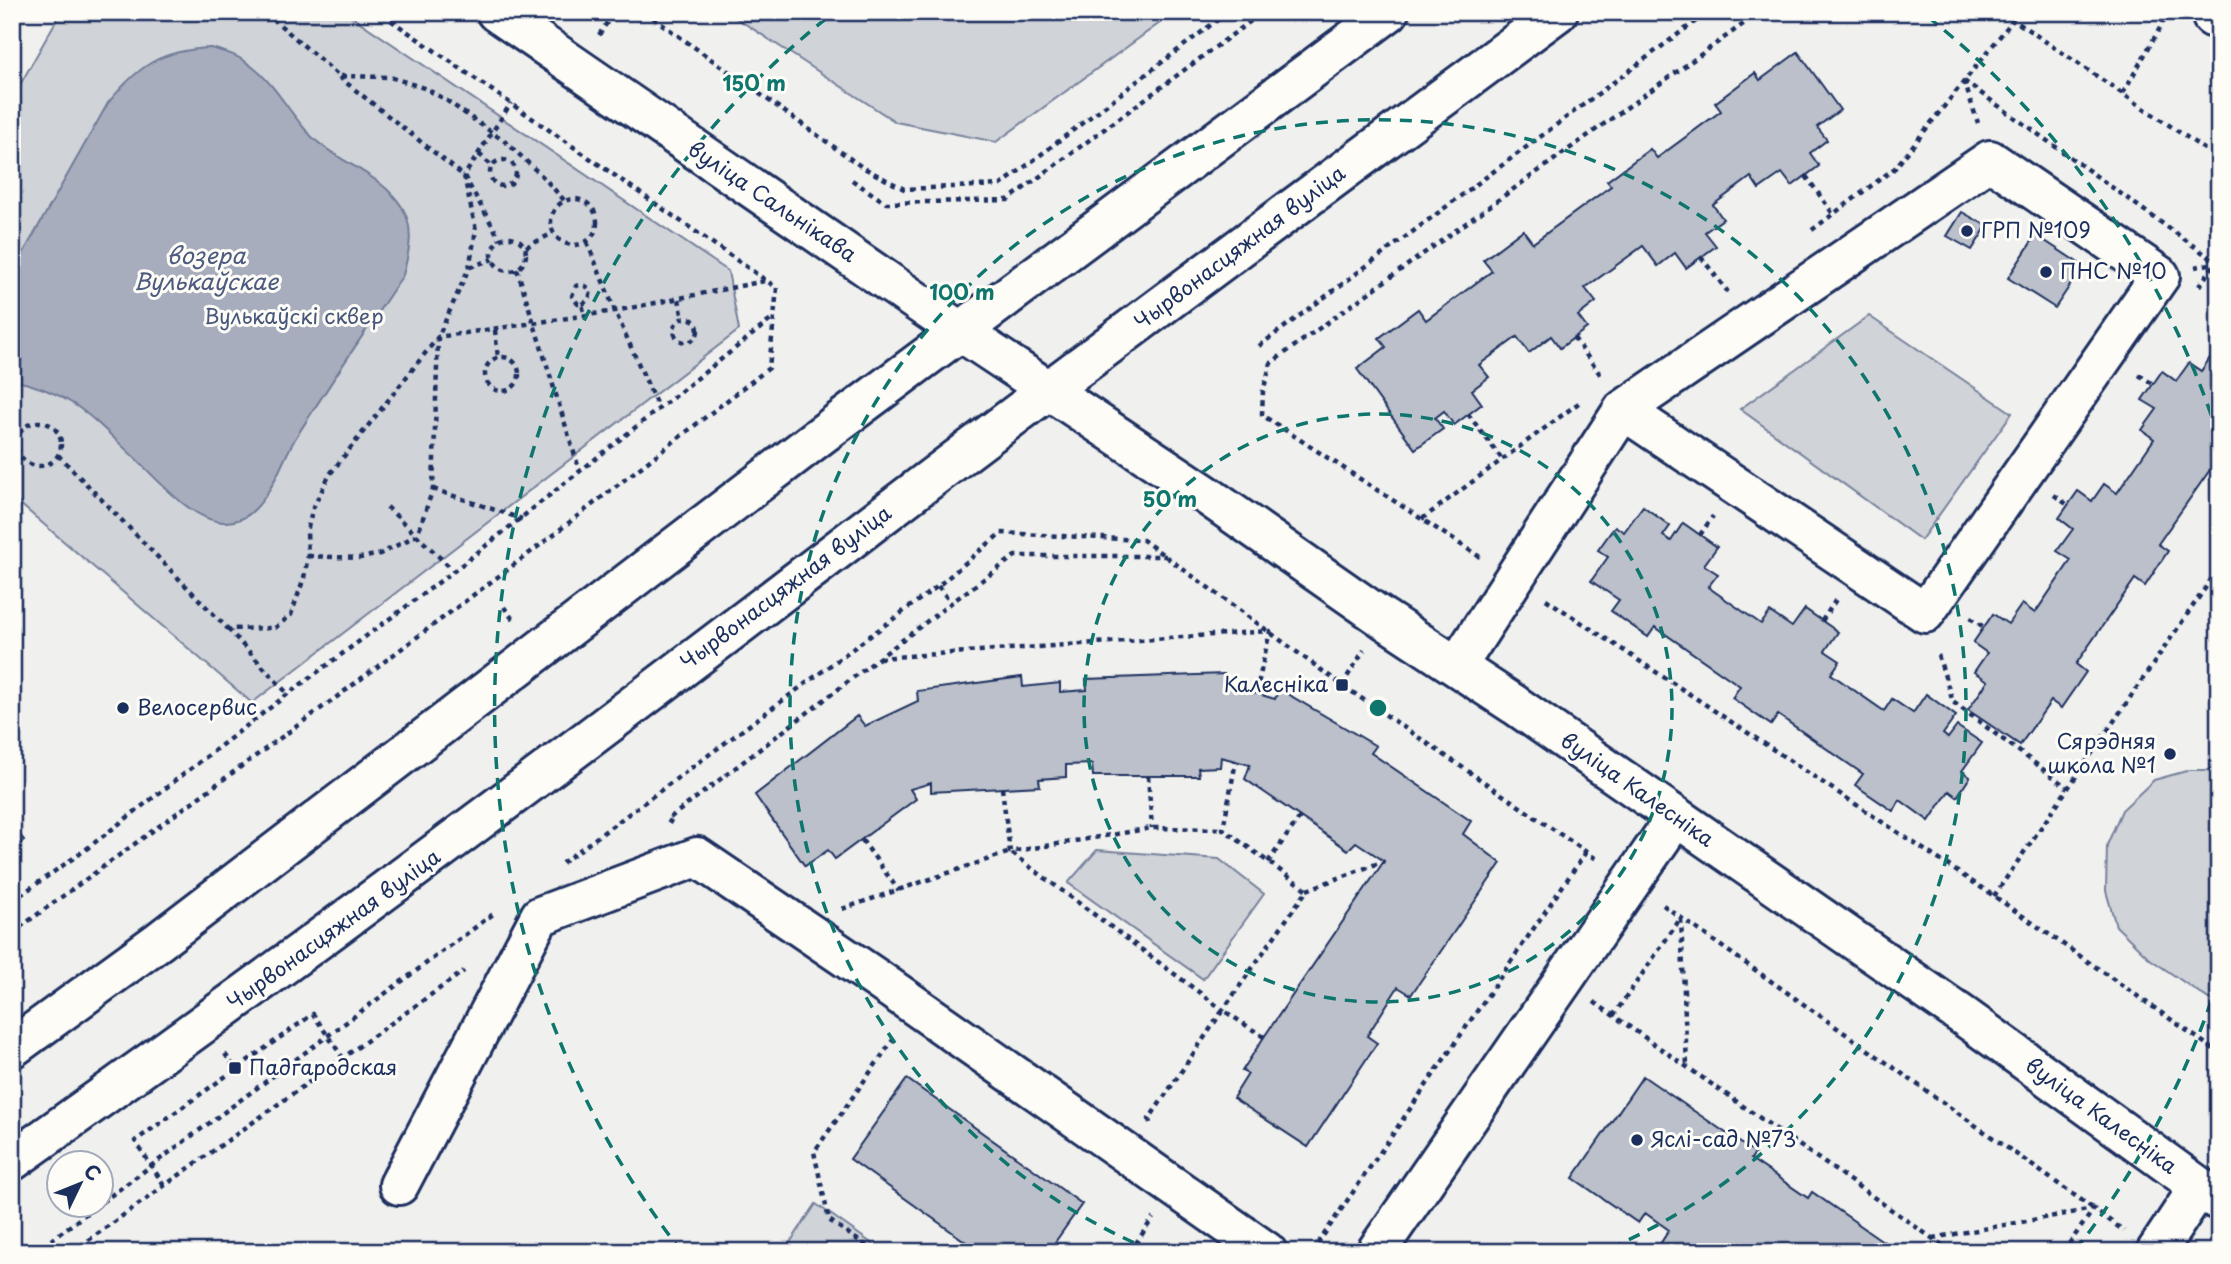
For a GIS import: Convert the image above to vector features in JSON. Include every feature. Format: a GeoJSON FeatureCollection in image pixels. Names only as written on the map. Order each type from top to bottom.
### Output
{"type":"FeatureCollection","features":[{"type":"Feature","properties":{"kind":"main road","name":"вуліца Сальнікава"},"geometry":{"type":"LineString","coordinates":[[496,12],[1048,391]]}},
{"type":"Feature","properties":{"kind":"main road"},"geometry":{"type":"LineString","coordinates":[[12,1048],[159,941],[798,453],[1389,12]]}},
{"type":"Feature","properties":{"kind":"main road","name":"Чырвонасцяжная вуліца"},"geometry":{"type":"LineString","coordinates":[[12,1161],[204,1026],[403,879],[1048,391],[1558,12]]}},
{"type":"Feature","properties":{"kind":"main road"},"geometry":{"type":"LineString","coordinates":[[1457,666],[1514,578],[1615,396],[1990,160],[2161,276],[1925,613],[1615,396]]}},
{"type":"Feature","properties":{"kind":"main road","name":"вуліца Калесніка"},"geometry":{"type":"LineString","coordinates":[[1048,391],[1205,494],[1676,817],[1962,1015],[2209,1194]]}},
{"type":"Feature","properties":{"kind":"main road"},"geometry":{"type":"LineString","coordinates":[[1376,1252],[1676,817]]}},
{"type":"Feature","properties":{"kind":"main road"},"geometry":{"type":"LineString","coordinates":[[400,1185],[540,916],[697,857],[877,979],[1267,1252]]}},
{"type":"Feature","properties":{"kind":"main road"},"geometry":{"type":"LineString","coordinates":[[2145,1245],[2209,1194]]}},
{"type":"Feature","properties":{"kind":"path"},"geometry":{"type":"LineString","coordinates":[[265,12],[339,76],[464,176],[500,239]]}},
{"type":"Feature","properties":{"kind":"path"},"geometry":{"type":"LineString","coordinates":[[12,933],[345,691],[531,552],[769,368],[777,288],[379,12]]}},
{"type":"Feature","properties":{"kind":"path"},"geometry":{"type":"LineString","coordinates":[[645,12],[862,167],[904,189],[1001,186],[1228,12]]}},
{"type":"Feature","properties":{"kind":"path"},"geometry":{"type":"LineString","coordinates":[[852,180],[886,202],[1008,200],[1263,12]]}},
{"type":"Feature","properties":{"kind":"path"},"geometry":{"type":"LineString","coordinates":[[1259,346],[1708,12]]}},
{"type":"Feature","properties":{"kind":"path"},"geometry":{"type":"LineString","coordinates":[[1760,12],[1270,363],[1263,391],[1262,415],[1514,578],[1994,896],[2219,1053]]}},
{"type":"Feature","properties":{"kind":"path"},"geometry":{"type":"LineString","coordinates":[[2002,12],[2219,159]]}},
{"type":"Feature","properties":{"kind":"path"},"geometry":{"type":"LineString","coordinates":[[2123,93],[2169,12]]}},
{"type":"Feature","properties":{"kind":"path"},"geometry":{"type":"LineString","coordinates":[[1801,237],[1895,168],[2013,20]]}},
{"type":"Feature","properties":{"kind":"path"},"geometry":{"type":"LineString","coordinates":[[339,76],[390,77],[407,81],[443,98],[520,154],[564,200]]}},
{"type":"Feature","properties":{"kind":"path"},"geometry":{"type":"LineString","coordinates":[[1964,81],[2217,260],[2192,296]]}},
{"type":"Feature","properties":{"kind":"path"},"geometry":{"type":"LineString","coordinates":[[228,629],[275,628],[291,615],[304,578],[308,556],[307,531],[313,508],[330,474],[438,337],[469,268],[476,229],[464,176],[511,103]]}},
{"type":"Feature","properties":{"kind":"path"},"geometry":{"type":"LineString","coordinates":[[479,154],[492,166]]}},
{"type":"Feature","properties":{"kind":"path"},"geometry":{"type":"LineString","coordinates":[[499,161],[508,161],[516,170],[515,179],[509,185],[496,185],[490,179],[492,166],[499,161]]}},
{"type":"Feature","properties":{"kind":"path"},"geometry":{"type":"LineString","coordinates":[[1806,176],[1833,214]]}},
{"type":"Feature","properties":{"kind":"path"},"geometry":{"type":"LineString","coordinates":[[571,198],[586,202],[596,214],[596,230],[587,242],[580,245],[564,243],[553,233],[550,218],[564,200],[571,198]]}},
{"type":"Feature","properties":{"kind":"path"},"geometry":{"type":"LineString","coordinates":[[526,247],[553,233]]}},
{"type":"Feature","properties":{"kind":"path"},"geometry":{"type":"LineString","coordinates":[[514,237],[526,247],[525,262],[513,271],[498,267],[493,259],[494,246],[500,239],[514,237]]}},
{"type":"Feature","properties":{"kind":"path"},"geometry":{"type":"LineString","coordinates":[[587,242],[659,410]]}},
{"type":"Feature","properties":{"kind":"path"},"geometry":{"type":"LineString","coordinates":[[1701,257],[1728,292],[1738,284]]}},
{"type":"Feature","properties":{"kind":"path"},"geometry":{"type":"LineString","coordinates":[[469,268],[493,259]]}},
{"type":"Feature","properties":{"kind":"path"},"geometry":{"type":"LineString","coordinates":[[517,269],[580,472]]}},
{"type":"Feature","properties":{"kind":"path"},"geometry":{"type":"LineString","coordinates":[[438,337],[615,311],[766,281]]}},
{"type":"Feature","properties":{"kind":"path"},"geometry":{"type":"LineString","coordinates":[[582,284],[586,285],[592,296],[582,304],[578,304],[572,296],[576,286],[582,284]]}},
{"type":"Feature","properties":{"kind":"path"},"geometry":{"type":"LineString","coordinates":[[679,299],[683,318]]}},
{"type":"Feature","properties":{"kind":"path"},"geometry":{"type":"LineString","coordinates":[[582,304],[585,316]]}},
{"type":"Feature","properties":{"kind":"path"},"geometry":{"type":"LineString","coordinates":[[683,318],[691,319],[697,325],[697,332],[689,341],[678,339],[674,333],[677,322],[683,318]]}},
{"type":"Feature","properties":{"kind":"path"},"geometry":{"type":"LineString","coordinates":[[12,901],[85,850],[522,519],[773,318]]}},
{"type":"Feature","properties":{"kind":"path"},"geometry":{"type":"LineString","coordinates":[[495,330],[498,358]]}},
{"type":"Feature","properties":{"kind":"path"},"geometry":{"type":"LineString","coordinates":[[308,556],[360,558],[380,554],[417,535],[433,489],[438,337]]}},
{"type":"Feature","properties":{"kind":"path"},"geometry":{"type":"LineString","coordinates":[[1574,338],[1615,396]]}},
{"type":"Feature","properties":{"kind":"path"},"geometry":{"type":"LineString","coordinates":[[498,358],[512,360],[519,372],[516,383],[505,391],[490,386],[485,376],[489,362],[498,358]]}},
{"type":"Feature","properties":{"kind":"path"},"geometry":{"type":"LineString","coordinates":[[2129,384],[2137,373],[2153,384]]}},
{"type":"Feature","properties":{"kind":"path"},"geometry":{"type":"LineString","coordinates":[[1422,519],[1584,398]]}},
{"type":"Feature","properties":{"kind":"path"},"geometry":{"type":"LineString","coordinates":[[1468,414],[1502,459]]}},
{"type":"Feature","properties":{"kind":"path"},"geometry":{"type":"LineString","coordinates":[[33,423],[48,424],[58,434],[61,449],[58,455],[47,465],[33,466],[21,458],[18,437],[26,426],[33,423]]}},
{"type":"Feature","properties":{"kind":"path"},"geometry":{"type":"LineString","coordinates":[[58,455],[288,694]]}},
{"type":"Feature","properties":{"kind":"path"},"geometry":{"type":"LineString","coordinates":[[433,489],[522,519]]}},
{"type":"Feature","properties":{"kind":"path"},"geometry":{"type":"LineString","coordinates":[[2052,494],[2068,505]]}},
{"type":"Feature","properties":{"kind":"path"},"geometry":{"type":"LineString","coordinates":[[387,507],[454,571]]}},
{"type":"Feature","properties":{"kind":"path"},"geometry":{"type":"LineString","coordinates":[[561,864],[938,586],[1001,533],[1143,540],[1342,685],[1681,918],[2145,1245]]}},
{"type":"Feature","properties":{"kind":"path"},"geometry":{"type":"LineString","coordinates":[[658,826],[1015,556],[1166,556]]}},
{"type":"Feature","properties":{"kind":"path"},"geometry":{"type":"LineString","coordinates":[[1994,896],[2219,568]]}},
{"type":"Feature","properties":{"kind":"path"},"geometry":{"type":"LineString","coordinates":[[938,586],[951,603]]}},
{"type":"Feature","properties":{"kind":"path"},"geometry":{"type":"LineString","coordinates":[[1822,621],[1842,590]]}},
{"type":"Feature","properties":{"kind":"path"},"geometry":{"type":"LineString","coordinates":[[1966,615],[1984,627]]}},
{"type":"Feature","properties":{"kind":"path"},"geometry":{"type":"LineString","coordinates":[[878,658],[1270,631]]}},
{"type":"Feature","properties":{"kind":"path"},"geometry":{"type":"LineString","coordinates":[[1256,693],[1270,631]]}},
{"type":"Feature","properties":{"kind":"path"},"geometry":{"type":"LineString","coordinates":[[1938,655],[1945,645]]}},
{"type":"Feature","properties":{"kind":"path"},"geometry":{"type":"LineString","coordinates":[[1927,648],[1938,655],[1953,702],[2068,788]]}},
{"type":"Feature","properties":{"kind":"path"},"geometry":{"type":"LineString","coordinates":[[1223,830],[1236,761]]}},
{"type":"Feature","properties":{"kind":"path"},"geometry":{"type":"LineString","coordinates":[[1148,776],[1152,828]]}},
{"type":"Feature","properties":{"kind":"path"},"geometry":{"type":"LineString","coordinates":[[1002,788],[1010,852],[1223,1010],[1264,1037]]}},
{"type":"Feature","properties":{"kind":"path"},"geometry":{"type":"LineString","coordinates":[[1268,862],[1300,817]]}},
{"type":"Feature","properties":{"kind":"path"},"geometry":{"type":"LineString","coordinates":[[667,820],[678,827]]}},
{"type":"Feature","properties":{"kind":"path"},"geometry":{"type":"LineString","coordinates":[[836,911],[1010,852],[1152,828],[1223,830],[1307,890]]}},
{"type":"Feature","properties":{"kind":"path"},"geometry":{"type":"LineString","coordinates":[[862,840],[899,891]]}},
{"type":"Feature","properties":{"kind":"path"},"geometry":{"type":"LineString","coordinates":[[1312,1252],[1586,852]]}},
{"type":"Feature","properties":{"kind":"path"},"geometry":{"type":"LineString","coordinates":[[1152,1132],[1149,1119],[1307,890],[1384,861]]}},
{"type":"Feature","properties":{"kind":"path"},"geometry":{"type":"LineString","coordinates":[[116,1191],[505,905]]}},
{"type":"Feature","properties":{"kind":"path"},"geometry":{"type":"LineString","coordinates":[[1614,1016],[1681,918]]}},
{"type":"Feature","properties":{"kind":"path"},"geometry":{"type":"LineString","coordinates":[[1681,918],[1687,1068]]}},
{"type":"Feature","properties":{"kind":"path"},"geometry":{"type":"LineString","coordinates":[[72,1252],[466,971]]}},
{"type":"Feature","properties":{"kind":"path"},"geometry":{"type":"LineString","coordinates":[[1590,1000],[1952,1252]]}},
{"type":"Feature","properties":{"kind":"path"},"geometry":{"type":"LineString","coordinates":[[164,1185],[135,1141],[235,1068],[313,1014],[343,1058]]}},
{"type":"Feature","properties":{"kind":"path"},"geometry":{"type":"LineString","coordinates":[[875,1252],[829,1220],[814,1152],[896,1035]]}},
{"type":"Feature","properties":{"kind":"path"},"geometry":{"type":"LineString","coordinates":[[1933,1238],[2094,1209]]}},
{"type":"Feature","properties":{"kind":"path"},"geometry":{"type":"LineString","coordinates":[[2063,1252],[2094,1209]]}},
{"type":"Feature","properties":{"kind":"path"},"geometry":{"type":"LineString","coordinates":[[1130,1252],[1154,1217]]}},
{"type":"Feature","properties":{"kind":"path"},"geometry":{"type":"LineString","coordinates":[[35,1252],[80,1218]]}},
{"type":"Feature","properties":{"kind":"green space","name":"Вулькаўскі сквер"},"geometry":{"type":"Polygon","coordinates":[[[61,12],[345,12],[728,271],[739,330],[252,703],[12,497],[12,99],[61,12]]]}},
{"type":"Feature","properties":{"kind":"green space"},"geometry":{"type":"Polygon","coordinates":[[[727,12],[1175,12],[996,142],[896,122],[727,12]]]}},
{"type":"Feature","properties":{"kind":"green space"},"geometry":{"type":"Polygon","coordinates":[[[1869,316],[2012,413],[1921,540],[1740,409],[1869,316]]]}},
{"type":"Feature","properties":{"kind":"green space"},"geometry":{"type":"Polygon","coordinates":[[[2190,770],[2219,770],[2219,1006],[2150,959],[2116,926],[2106,891],[2107,845],[2122,810],[2154,780],[2190,770]]]}},
{"type":"Feature","properties":{"kind":"green space"},"geometry":{"type":"Polygon","coordinates":[[[1097,850],[1219,859],[1264,894],[1203,979],[1068,883],[1097,850]]]}},
{"type":"Feature","properties":{"kind":"green space"},"geometry":{"type":"Polygon","coordinates":[[[816,1204],[884,1252],[785,1250],[816,1204]]]}},
{"type":"Feature","properties":{"kind":"water","name":"возера Вулькаўскае"},"geometry":{"type":"Polygon","coordinates":[[[211,48],[236,56],[250,65],[268,81],[313,138],[383,186],[402,207],[410,232],[403,275],[295,439],[268,492],[249,514],[228,522],[211,520],[187,507],[80,408],[33,385],[12,380],[12,273],[108,103],[130,79],[152,62],[178,52],[211,48]]]}},
{"type":"Feature","properties":{"kind":"building"},"geometry":{"type":"Polygon","coordinates":[[[1798,52],[1840,110],[1817,127],[1827,140],[1810,153],[1819,166],[1792,186],[1782,173],[1759,189],[1751,177],[1713,205],[1723,219],[1705,232],[1716,246],[1686,268],[1675,253],[1658,266],[1643,246],[1585,288],[1596,302],[1578,316],[1587,328],[1560,348],[1551,336],[1529,353],[1517,337],[1479,365],[1489,377],[1472,390],[1482,404],[1454,425],[1444,411],[1435,418],[1443,429],[1415,449],[1357,369],[1386,347],[1379,338],[1418,309],[1426,320],[1492,271],[1483,260],[1523,230],[1533,243],[1611,186],[1607,181],[1650,149],[1657,158],[1721,111],[1715,103],[1755,73],[1760,80],[1798,52]]]}},
{"type":"Feature","properties":{"kind":"building","name":"ГРП №109"},"geometry":{"type":"Polygon","coordinates":[[[1962,212],[1987,226],[1972,250],[1947,236],[1962,212]]]}},
{"type":"Feature","properties":{"kind":"building","name":"ПНС №10"},"geometry":{"type":"Polygon","coordinates":[[[2036,235],[2083,266],[2055,308],[2008,278],[2036,235]]]}},
{"type":"Feature","properties":{"kind":"building"},"geometry":{"type":"Polygon","coordinates":[[[2219,345],[2219,457],[2158,544],[2168,551],[2145,586],[2135,579],[2076,664],[2086,672],[2061,708],[2051,701],[2020,745],[1968,710],[1988,681],[1974,672],[1987,653],[1973,643],[1993,614],[2008,624],[2022,604],[2035,613],[2071,560],[2057,551],[2073,529],[2059,518],[2078,491],[2092,501],[2104,484],[2117,493],[2154,439],[2142,430],[2157,409],[2142,400],[2153,384],[2162,371],[2176,381],[2189,363],[2201,371],[2219,345]]]}},
{"type":"Feature","properties":{"kind":"building"},"geometry":{"type":"Polygon","coordinates":[[[1643,506],[1670,526],[1663,536],[1671,541],[1683,523],[1717,547],[1704,565],[1718,574],[1708,587],[1761,624],[1770,612],[1792,627],[1805,609],[1838,632],[1825,651],[1840,661],[1831,674],[1884,711],[1892,699],[1913,713],[1926,694],[1956,716],[1943,734],[1948,738],[1957,726],[1982,743],[1962,771],[1970,777],[1957,797],[1949,791],[1929,821],[1900,800],[1893,811],[1855,785],[1863,774],[1778,715],[1771,725],[1732,698],[1740,686],[1655,627],[1648,637],[1611,611],[1619,600],[1591,581],[1608,557],[1598,550],[1615,526],[1624,532],[1643,506]]]}},
{"type":"Feature","properties":{"kind":"building"},"geometry":{"type":"Polygon","coordinates":[[[1224,674],[1224,684],[1275,699],[1279,689],[1376,746],[1371,753],[1471,821],[1463,834],[1501,863],[1411,995],[1398,987],[1367,1036],[1377,1043],[1308,1147],[1233,1098],[1248,1074],[1242,1071],[1384,861],[1356,842],[1348,850],[1245,779],[1250,765],[1221,757],[1220,767],[1198,768],[1199,776],[1093,776],[1092,764],[1066,765],[1066,777],[1039,779],[1040,786],[931,792],[931,783],[910,789],[916,799],[835,859],[828,850],[805,866],[755,795],[857,716],[865,726],[918,701],[917,691],[1022,677],[1023,687],[1060,683],[1060,692],[1087,690],[1086,679],[1224,674]]]}},
{"type":"Feature","properties":{"kind":"building"},"geometry":{"type":"Polygon","coordinates":[[[12,827],[24,840],[12,851],[12,827]]]}},
{"type":"Feature","properties":{"kind":"building"},"geometry":{"type":"Polygon","coordinates":[[[1643,1076],[1755,1153],[1751,1159],[1808,1198],[1812,1192],[1890,1246],[1887,1252],[1655,1252],[1669,1230],[1645,1213],[1638,1223],[1573,1178],[1643,1076]]]}},
{"type":"Feature","properties":{"kind":"building"},"geometry":{"type":"Polygon","coordinates":[[[907,1079],[1082,1204],[1048,1252],[980,1252],[850,1159],[907,1079]]]}},
{"type":"Feature","properties":{"kind":"place","name":"ГРП №109"},"geometry":{"type":"Point","coordinates":[1967,231]}},
{"type":"Feature","properties":{"kind":"place","name":"ПНС №10"},"geometry":{"type":"Point","coordinates":[2046,272]}},
{"type":"Feature","properties":{"kind":"place","name":"Калесніка"},"geometry":{"type":"Point","coordinates":[1342,685]}},
{"type":"Feature","properties":{"kind":"place","name":"Велосервис"},"geometry":{"type":"Point","coordinates":[123,708]}},
{"type":"Feature","properties":{"kind":"place","name":"Сярэдняя школа №1"},"geometry":{"type":"Point","coordinates":[2170,754]}},
{"type":"Feature","properties":{"kind":"place","name":"Падгародская"},"geometry":{"type":"Point","coordinates":[235,1068]}},
{"type":"Feature","properties":{"kind":"place","name":"Яслі-сад №73"},"geometry":{"type":"Point","coordinates":[1637,1140]}}]}
